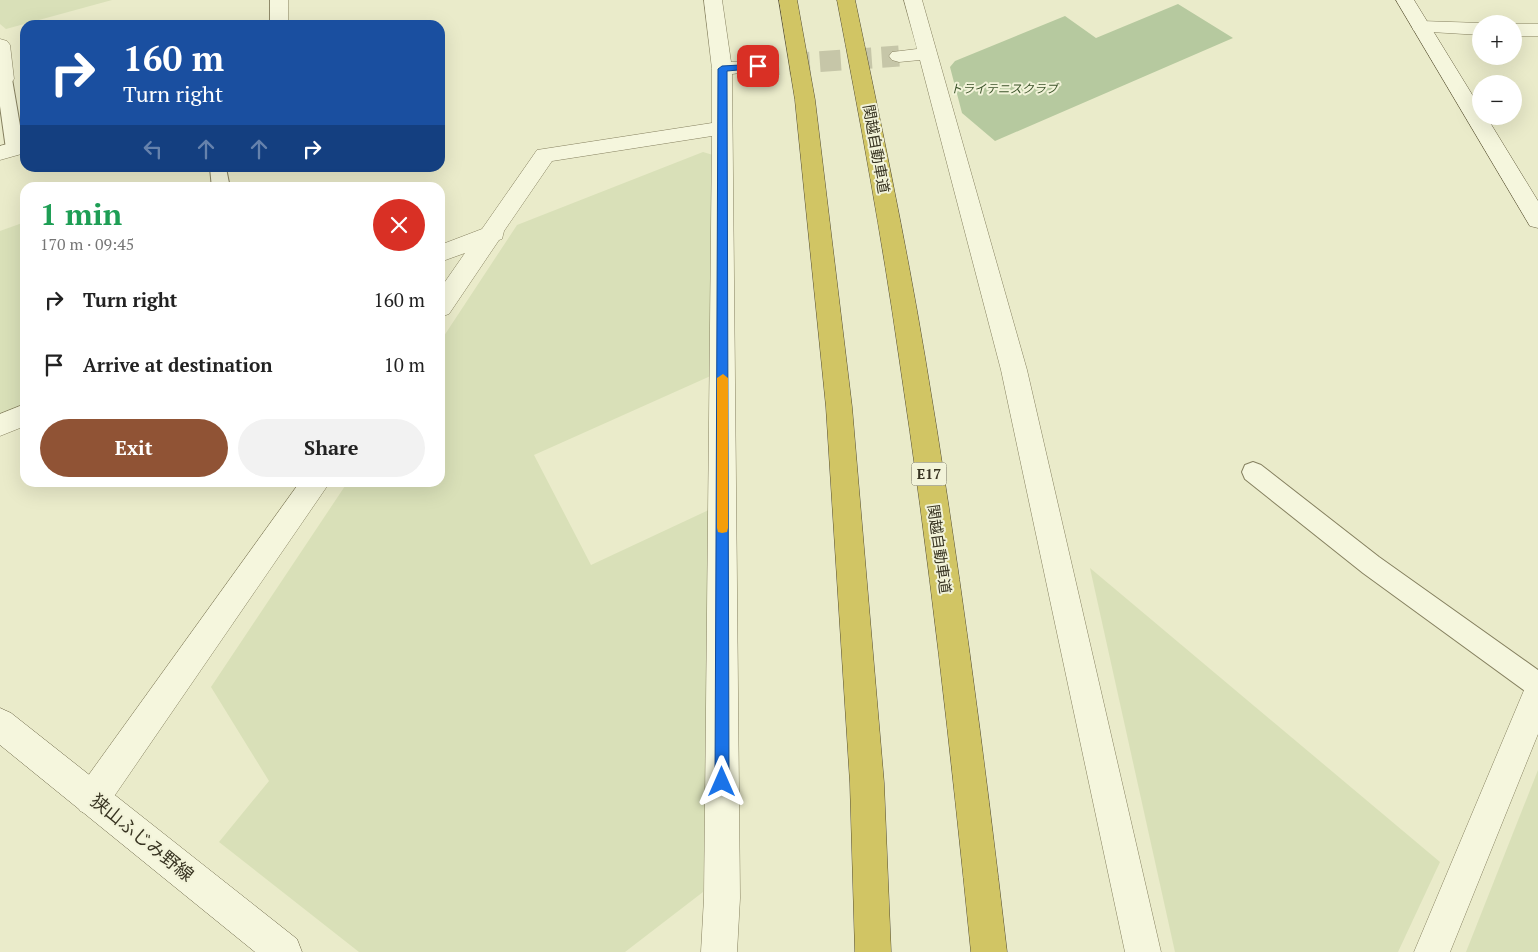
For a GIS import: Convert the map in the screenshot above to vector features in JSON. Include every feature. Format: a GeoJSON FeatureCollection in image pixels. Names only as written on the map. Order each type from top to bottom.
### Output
{"type":"FeatureCollection","features":[{"type":"Feature","properties":{"kind":"highway"},"geometry":{"type":"LineString","coordinates":[[788,0],[805,100],[839,407],[867,782],[873,952]]}},
{"type":"Feature","properties":{"kind":"highway","name":"関越自動車道"},"geometry":{"type":"LineString","coordinates":[[846,0],[868,102],[916,379],[971,781],[989,952]]}},
{"type":"Feature","properties":{"kind":"street"},"geometry":{"type":"LineString","coordinates":[[278,20],[279,0]]}},
{"type":"Feature","properties":{"kind":"street"},"geometry":{"type":"LineString","coordinates":[[714,0],[722,69],[722,898],[719,952]]}},
{"type":"Feature","properties":{"kind":"street"},"geometry":{"type":"LineString","coordinates":[[913,0],[1014,370],[1143,952]]}},
{"type":"Feature","properties":{"kind":"street"},"geometry":{"type":"LineString","coordinates":[[1405,0],[1538,220]]}},
{"type":"Feature","properties":{"kind":"street"},"geometry":{"type":"LineString","coordinates":[[1421,27],[1472,29]]}},
{"type":"Feature","properties":{"kind":"street"},"geometry":{"type":"LineString","coordinates":[[1522,30],[1538,30]]}},
{"type":"Feature","properties":{"kind":"street"},"geometry":{"type":"LineString","coordinates":[[0,45],[2,79]]}},
{"type":"Feature","properties":{"kind":"street"},"geometry":{"type":"LineString","coordinates":[[899,56],[928,54]]}},
{"type":"Feature","properties":{"kind":"street"},"geometry":{"type":"LineString","coordinates":[[722,69],[758,66]]}},
{"type":"Feature","properties":{"kind":"street"},"geometry":{"type":"LineString","coordinates":[[445,301],[494,233],[545,155],[722,128]]}},
{"type":"Feature","properties":{"kind":"street"},"geometry":{"type":"LineString","coordinates":[[445,252],[494,233]]}},
{"type":"Feature","properties":{"kind":"street"},"geometry":{"type":"LineString","coordinates":[[0,425],[20,417]]}},
{"type":"Feature","properties":{"kind":"street"},"geometry":{"type":"LineString","coordinates":[[92,799],[312,487]]}},
{"type":"Feature","properties":{"kind":"street"},"geometry":{"type":"LineString","coordinates":[[1432,952],[1538,694]]}},
{"type":"Feature","properties":{"kind":"street","name":"狭山ふじみ野線"},"geometry":{"type":"LineString","coordinates":[[0,724],[284,952]]}},
{"type":"Feature","properties":{"kind":"lane"},"geometry":{"type":"LineString","coordinates":[[2,79],[13,149]]}},
{"type":"Feature","properties":{"kind":"lane"},"geometry":{"type":"LineString","coordinates":[[1253,472],[1371,564],[1538,685]]}},
{"type":"Feature","properties":{"kind":"green space"},"geometry":{"type":"Polygon","coordinates":[[[0,0],[112,0],[39,20],[20,20],[20,25],[6,29],[0,24],[0,0]]]}},
{"type":"Feature","properties":{"kind":"green space","name":"トライテニスクラブ"},"geometry":{"type":"Polygon","coordinates":[[[1178,4],[1233,38],[995,141],[962,113],[950,67],[955,61],[1065,16],[1096,38],[1178,4]]]}},
{"type":"Feature","properties":{"kind":"green space"},"geometry":{"type":"Polygon","coordinates":[[[703,152],[713,155],[715,374],[534,455],[591,565],[713,508],[703,892],[625,952],[359,952],[219,842],[269,781],[211,687],[344,487],[445,487],[445,334],[517,225],[703,152]]]}},
{"type":"Feature","properties":{"kind":"green space"},"geometry":{"type":"Polygon","coordinates":[[[20,224],[20,410],[0,418],[0,231],[20,224]]]}},
{"type":"Feature","properties":{"kind":"green space"},"geometry":{"type":"Polygon","coordinates":[[[1090,568],[1440,862],[1398,952],[1175,952],[1090,568]]]}},
{"type":"Feature","properties":{"kind":"green space"},"geometry":{"type":"Polygon","coordinates":[[[1538,770],[1538,952],[1466,952],[1538,770]]]}},
{"type":"Feature","properties":{"kind":"tunnel"},"geometry":{"type":"LineString","coordinates":[[758,66],[899,56]]}},
{"type":"Feature","properties":{"kind":"slow traffic"},"geometry":{"type":"LineString","coordinates":[[722,528],[723,378]]}},
{"type":"Feature","properties":{"kind":"route"},"geometry":{"type":"LineString","coordinates":[[722,782],[722,69],[758,66]]}}]}
